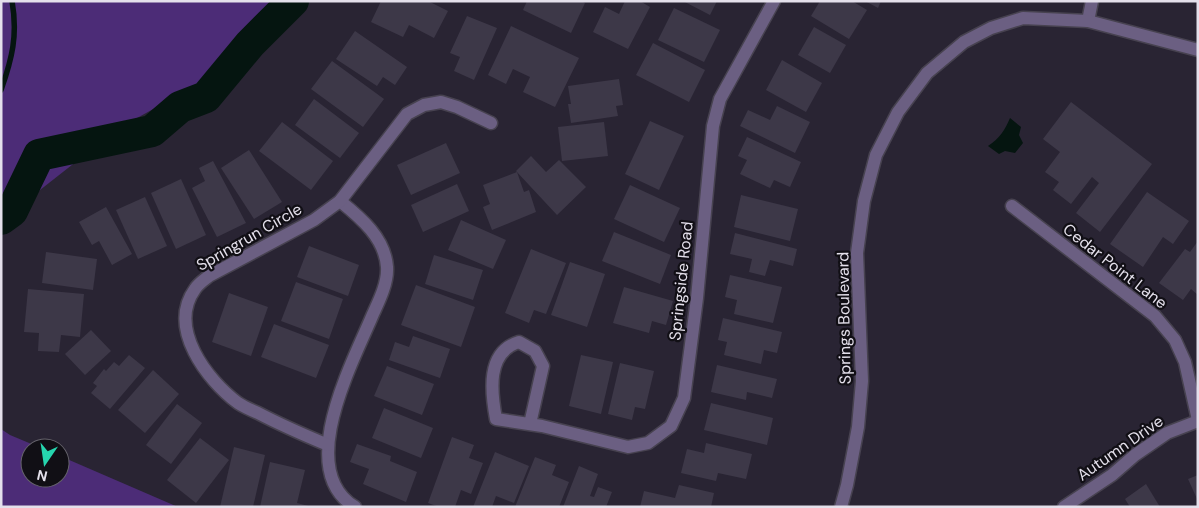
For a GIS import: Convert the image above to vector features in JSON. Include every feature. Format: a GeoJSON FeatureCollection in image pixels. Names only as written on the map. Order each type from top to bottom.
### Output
{"type":"FeatureCollection","features":[{"type":"Feature","properties":{"kind":"street","name":"Springside Road"},"geometry":{"type":"LineString","coordinates":[[530,424],[543,366],[535,351],[519,342],[509,345],[499,356],[494,369],[491,386],[496,419],[530,424],[628,447],[648,443],[671,426],[684,398],[697,298],[713,126],[720,100],[774,1]]}},
{"type":"Feature","properties":{"kind":"street"},"geometry":{"type":"LineString","coordinates":[[1088,21],[1092,1]]}},
{"type":"Feature","properties":{"kind":"street","name":"Springs Boulevard"},"geometry":{"type":"LineString","coordinates":[[841,507],[858,427],[862,381],[857,253],[864,201],[876,155],[898,112],[926,74],[964,42],[991,28],[1023,18],[1088,21],[1198,50]]}},
{"type":"Feature","properties":{"kind":"street","name":"Springrun Circle"},"geometry":{"type":"LineString","coordinates":[[328,445],[239,404],[203,368],[190,344],[186,325],[187,305],[195,289],[209,276],[314,220],[340,201],[407,114],[424,105],[441,102],[457,107],[491,123]]}},
{"type":"Feature","properties":{"kind":"street"},"geometry":{"type":"LineString","coordinates":[[340,201],[359,216],[374,232],[383,252],[387,268],[383,291],[331,420],[328,466],[338,492],[354,507]]}},
{"type":"Feature","properties":{"kind":"street","name":"Cedar Point Lane"},"geometry":{"type":"LineString","coordinates":[[1012,206],[1155,316],[1175,340],[1186,362],[1198,420]]}},
{"type":"Feature","properties":{"kind":"street","name":"Autumn Drive"},"geometry":{"type":"LineString","coordinates":[[1064,507],[1112,475],[1135,455],[1166,433],[1198,420]]}},
{"type":"Feature","properties":{"kind":"shaded area"},"geometry":{"type":"Polygon","coordinates":[[[1,1],[274,1],[220,72],[119,128],[12,212],[1,225],[1,1]]]}},
{"type":"Feature","properties":{"kind":"shaded area"},"geometry":{"type":"Polygon","coordinates":[[[1010,118],[1021,127],[1019,135],[1023,143],[1015,153],[1005,151],[999,154],[988,146],[1002,134],[1010,118]]]}},
{"type":"Feature","properties":{"kind":"shaded area"},"geometry":{"type":"Polygon","coordinates":[[[1,429],[20,439],[20,488],[70,488],[70,460],[178,507],[1,507],[1,429]]]}},
{"type":"Feature","properties":{"kind":"building"},"geometry":{"type":"Polygon","coordinates":[[[381,1],[428,1],[448,11],[434,38],[409,25],[403,37],[371,22],[381,1]]]}},
{"type":"Feature","properties":{"kind":"building"},"geometry":{"type":"Polygon","coordinates":[[[527,1],[581,1],[585,3],[571,33],[523,10],[527,1]]]}},
{"type":"Feature","properties":{"kind":"building"},"geometry":{"type":"Polygon","coordinates":[[[625,1],[640,1],[650,7],[628,49],[593,32],[605,7],[619,14],[625,1]]]}},
{"type":"Feature","properties":{"kind":"building"},"geometry":{"type":"Polygon","coordinates":[[[683,1],[717,1],[710,15],[683,1]]]}},
{"type":"Feature","properties":{"kind":"building"},"geometry":{"type":"Polygon","coordinates":[[[820,1],[852,1],[867,10],[849,39],[811,16],[820,1]]]}},
{"type":"Feature","properties":{"kind":"building"},"geometry":{"type":"Polygon","coordinates":[[[865,1],[881,1],[878,8],[865,1]]]}},
{"type":"Feature","properties":{"kind":"building"},"geometry":{"type":"Polygon","coordinates":[[[674,8],[720,30],[704,62],[658,40],[674,8]]]}},
{"type":"Feature","properties":{"kind":"building"},"geometry":{"type":"Polygon","coordinates":[[[467,16],[497,28],[474,80],[454,71],[460,57],[450,53],[467,16]]]}},
{"type":"Feature","properties":{"kind":"building"},"geometry":{"type":"Polygon","coordinates":[[[511,26],[579,58],[555,107],[523,92],[530,77],[513,69],[506,84],[488,75],[511,26]]]}},
{"type":"Feature","properties":{"kind":"building"},"geometry":{"type":"Polygon","coordinates":[[[814,27],[846,45],[830,73],[798,55],[814,27]]]}},
{"type":"Feature","properties":{"kind":"building"},"geometry":{"type":"Polygon","coordinates":[[[355,31],[407,67],[395,85],[383,77],[377,86],[336,59],[355,31]]]}},
{"type":"Feature","properties":{"kind":"building"},"geometry":{"type":"Polygon","coordinates":[[[653,43],[705,70],[689,102],[636,75],[653,43]]]}},
{"type":"Feature","properties":{"kind":"building"},"geometry":{"type":"Polygon","coordinates":[[[782,60],[822,83],[806,112],[766,90],[782,60]]]}},
{"type":"Feature","properties":{"kind":"building"},"geometry":{"type":"Polygon","coordinates":[[[332,61],[384,99],[363,127],[311,89],[332,61]]]}},
{"type":"Feature","properties":{"kind":"building"},"geometry":{"type":"Polygon","coordinates":[[[619,79],[623,105],[616,106],[618,116],[571,123],[568,104],[571,104],[568,86],[619,79]]]}},
{"type":"Feature","properties":{"kind":"building"},"geometry":{"type":"Polygon","coordinates":[[[314,99],[359,133],[340,158],[295,125],[314,99]]]}},
{"type":"Feature","properties":{"kind":"building"},"geometry":{"type":"Polygon","coordinates":[[[1071,102],[1152,164],[1100,232],[1076,213],[1099,183],[1092,177],[1071,204],[1053,190],[1059,182],[1045,172],[1060,152],[1043,139],[1071,102]]]}},
{"type":"Feature","properties":{"kind":"building"},"geometry":{"type":"Polygon","coordinates":[[[777,106],[810,122],[795,153],[740,126],[748,110],[770,120],[777,106]]]}},
{"type":"Feature","properties":{"kind":"building"},"geometry":{"type":"Polygon","coordinates":[[[650,121],[684,136],[659,190],[625,174],[650,121]]]}},
{"type":"Feature","properties":{"kind":"building"},"geometry":{"type":"Polygon","coordinates":[[[282,122],[333,161],[311,190],[259,151],[282,122]]]}},
{"type":"Feature","properties":{"kind":"building"},"geometry":{"type":"Polygon","coordinates":[[[604,122],[608,156],[562,161],[558,127],[604,122]]]}},
{"type":"Feature","properties":{"kind":"building"},"geometry":{"type":"Polygon","coordinates":[[[747,137],[801,162],[790,187],[774,180],[770,188],[740,174],[747,160],[738,156],[747,137]]]}},
{"type":"Feature","properties":{"kind":"building"},"geometry":{"type":"Polygon","coordinates":[[[446,143],[460,173],[411,195],[397,165],[446,143]]]}},
{"type":"Feature","properties":{"kind":"building"},"geometry":{"type":"Polygon","coordinates":[[[249,150],[282,202],[254,219],[221,168],[249,150]]]}},
{"type":"Feature","properties":{"kind":"building"},"geometry":{"type":"Polygon","coordinates":[[[531,156],[546,172],[559,160],[586,187],[557,215],[516,171],[531,156]]]}},
{"type":"Feature","properties":{"kind":"building"},"geometry":{"type":"Polygon","coordinates":[[[213,161],[246,223],[217,237],[192,188],[205,181],[199,168],[213,161]]]}},
{"type":"Feature","properties":{"kind":"building"},"geometry":{"type":"Polygon","coordinates":[[[517,172],[524,192],[529,190],[536,212],[492,230],[483,207],[490,204],[483,185],[517,172]]]}},
{"type":"Feature","properties":{"kind":"building"},"geometry":{"type":"Polygon","coordinates":[[[181,179],[206,235],[176,249],[151,193],[181,179]]]}},
{"type":"Feature","properties":{"kind":"building"},"geometry":{"type":"Polygon","coordinates":[[[457,184],[469,211],[423,232],[411,205],[457,184]]]}},
{"type":"Feature","properties":{"kind":"building"},"geometry":{"type":"Polygon","coordinates":[[[630,185],[680,208],[664,242],[614,219],[630,185]]]}},
{"type":"Feature","properties":{"kind":"building"},"geometry":{"type":"Polygon","coordinates":[[[1147,192],[1189,221],[1173,244],[1163,237],[1143,267],[1110,244],[1147,192]]]}},
{"type":"Feature","properties":{"kind":"building"},"geometry":{"type":"Polygon","coordinates":[[[741,195],[798,209],[790,241],[734,227],[741,195]]]}},
{"type":"Feature","properties":{"kind":"building"},"geometry":{"type":"Polygon","coordinates":[[[145,197],[167,246],[138,259],[116,210],[145,197]]]}},
{"type":"Feature","properties":{"kind":"building"},"geometry":{"type":"Polygon","coordinates":[[[106,207],[132,254],[112,265],[99,241],[92,245],[79,222],[106,207]]]}},
{"type":"Feature","properties":{"kind":"building"},"geometry":{"type":"Polygon","coordinates":[[[461,220],[506,240],[493,269],[448,250],[461,220]]]}},
{"type":"Feature","properties":{"kind":"building"},"geometry":{"type":"Polygon","coordinates":[[[614,232],[671,255],[660,284],[602,261],[614,232]]]}},
{"type":"Feature","properties":{"kind":"building"},"geometry":{"type":"Polygon","coordinates":[[[735,233],[797,249],[793,266],[770,260],[765,276],[749,272],[752,259],[730,254],[735,233]]]}},
{"type":"Feature","properties":{"kind":"building"},"geometry":{"type":"Polygon","coordinates":[[[1198,241],[1198,295],[1191,289],[1183,300],[1159,283],[1185,249],[1190,252],[1198,241]]]}},
{"type":"Feature","properties":{"kind":"building"},"geometry":{"type":"Polygon","coordinates":[[[309,246],[359,265],[348,296],[297,277],[309,246]]]}},
{"type":"Feature","properties":{"kind":"building"},"geometry":{"type":"Polygon","coordinates":[[[531,249],[566,263],[546,314],[534,310],[529,323],[505,313],[531,249]]]}},
{"type":"Feature","properties":{"kind":"building"},"geometry":{"type":"Polygon","coordinates":[[[46,252],[97,259],[93,290],[42,283],[46,252]]]}},
{"type":"Feature","properties":{"kind":"building"},"geometry":{"type":"Polygon","coordinates":[[[434,255],[483,270],[473,300],[425,284],[434,255]]]}},
{"type":"Feature","properties":{"kind":"building"},"geometry":{"type":"Polygon","coordinates":[[[570,262],[605,274],[587,327],[551,315],[570,262]]]}},
{"type":"Feature","properties":{"kind":"building"},"geometry":{"type":"Polygon","coordinates":[[[730,275],[782,287],[773,323],[734,314],[737,300],[725,297],[730,275]]]}},
{"type":"Feature","properties":{"kind":"building"},"geometry":{"type":"Polygon","coordinates":[[[296,282],[343,299],[329,339],[281,321],[296,282]]]}},
{"type":"Feature","properties":{"kind":"building"},"geometry":{"type":"Polygon","coordinates":[[[416,285],[475,307],[461,347],[401,325],[416,285]]]}},
{"type":"Feature","properties":{"kind":"building"},"geometry":{"type":"Polygon","coordinates":[[[624,287],[673,301],[666,325],[652,321],[649,333],[613,323],[624,287]]]}},
{"type":"Feature","properties":{"kind":"building"},"geometry":{"type":"Polygon","coordinates":[[[28,289],[84,294],[80,337],[61,335],[59,352],[38,351],[39,333],[24,332],[28,289]]]}},
{"type":"Feature","properties":{"kind":"building"},"geometry":{"type":"Polygon","coordinates":[[[229,293],[268,307],[251,356],[212,342],[229,293]]]}},
{"type":"Feature","properties":{"kind":"building"},"geometry":{"type":"Polygon","coordinates":[[[723,318],[782,332],[777,353],[764,350],[761,364],[724,355],[727,342],[718,340],[723,318]]]}},
{"type":"Feature","properties":{"kind":"building"},"geometry":{"type":"Polygon","coordinates":[[[274,324],[329,345],[316,378],[261,357],[274,324]]]}},
{"type":"Feature","properties":{"kind":"building"},"geometry":{"type":"Polygon","coordinates":[[[91,330],[111,351],[85,375],[65,354],[91,330]]]}},
{"type":"Feature","properties":{"kind":"building"},"geometry":{"type":"Polygon","coordinates":[[[413,336],[450,349],[440,378],[389,360],[395,342],[409,347],[413,336]]]}},
{"type":"Feature","properties":{"kind":"building"},"geometry":{"type":"Polygon","coordinates":[[[129,355],[145,368],[110,409],[91,393],[97,386],[93,383],[104,369],[106,371],[114,362],[119,366],[129,355]]]}},
{"type":"Feature","properties":{"kind":"building"},"geometry":{"type":"Polygon","coordinates":[[[581,355],[613,362],[601,414],[569,406],[581,355]]]}},
{"type":"Feature","properties":{"kind":"building"},"geometry":{"type":"Polygon","coordinates":[[[620,363],[654,371],[645,409],[635,407],[632,420],[608,414],[620,363]]]}},
{"type":"Feature","properties":{"kind":"building"},"geometry":{"type":"Polygon","coordinates":[[[717,365],[777,379],[772,398],[747,392],[746,400],[711,392],[717,365]]]}},
{"type":"Feature","properties":{"kind":"building"},"geometry":{"type":"Polygon","coordinates":[[[387,366],[434,384],[422,415],[374,396],[387,366]]]}},
{"type":"Feature","properties":{"kind":"building"},"geometry":{"type":"Polygon","coordinates":[[[153,370],[179,394],[145,433],[118,410],[153,370]]]}},
{"type":"Feature","properties":{"kind":"building"},"geometry":{"type":"Polygon","coordinates":[[[711,403],[773,418],[767,445],[704,430],[711,403]]]}},
{"type":"Feature","properties":{"kind":"building"},"geometry":{"type":"Polygon","coordinates":[[[177,404],[202,423],[171,464],[146,445],[177,404]]]}},
{"type":"Feature","properties":{"kind":"building"},"geometry":{"type":"Polygon","coordinates":[[[384,408],[433,428],[421,458],[372,438],[384,408]]]}},
{"type":"Feature","properties":{"kind":"building"},"geometry":{"type":"Polygon","coordinates":[[[452,437],[474,445],[469,458],[483,463],[471,494],[461,490],[455,507],[439,507],[428,503],[452,437]]]}},
{"type":"Feature","properties":{"kind":"building"},"geometry":{"type":"Polygon","coordinates":[[[200,438],[229,460],[196,503],[167,480],[200,438]]]}},
{"type":"Feature","properties":{"kind":"building"},"geometry":{"type":"Polygon","coordinates":[[[706,443],[752,454],[746,479],[718,473],[716,481],[681,473],[687,449],[704,453],[706,443]]]}},
{"type":"Feature","properties":{"kind":"building"},"geometry":{"type":"Polygon","coordinates":[[[357,444],[391,456],[390,461],[417,472],[406,502],[363,484],[369,469],[350,462],[357,444]]]}},
{"type":"Feature","properties":{"kind":"building"},"geometry":{"type":"Polygon","coordinates":[[[234,447],[265,455],[253,507],[220,507],[234,447]]]}},
{"type":"Feature","properties":{"kind":"building"},"geometry":{"type":"Polygon","coordinates":[[[495,452],[529,466],[514,503],[496,496],[492,507],[473,507],[495,452]]]}},
{"type":"Feature","properties":{"kind":"building"},"geometry":{"type":"Polygon","coordinates":[[[535,457],[556,465],[552,475],[569,482],[559,507],[515,507],[535,457]]]}},
{"type":"Feature","properties":{"kind":"building"},"geometry":{"type":"Polygon","coordinates":[[[270,462],[305,470],[297,503],[312,507],[260,507],[270,462]]]}},
{"type":"Feature","properties":{"kind":"building"},"geometry":{"type":"Polygon","coordinates":[[[579,466],[598,474],[590,496],[594,497],[598,487],[612,492],[606,507],[563,507],[579,466]]]}},
{"type":"Feature","properties":{"kind":"building"},"geometry":{"type":"Polygon","coordinates":[[[1198,475],[1198,501],[1188,479],[1198,475]]]}},
{"type":"Feature","properties":{"kind":"building"},"geometry":{"type":"Polygon","coordinates":[[[1146,484],[1160,507],[1130,507],[1125,499],[1146,484]]]}},
{"type":"Feature","properties":{"kind":"building"},"geometry":{"type":"Polygon","coordinates":[[[679,485],[714,493],[711,507],[640,507],[644,491],[675,498],[679,485]]]}},
{"type":"Feature","properties":{"kind":"waterway"},"geometry":{"type":"LineString","coordinates":[[1,90],[13,47],[14,13],[12,1]]}},
{"type":"Feature","properties":{"kind":"waterway"},"geometry":{"type":"LineString","coordinates":[[1,219],[12,211],[39,155],[152,131],[180,107],[206,97],[250,44],[293,1]]}}]}
